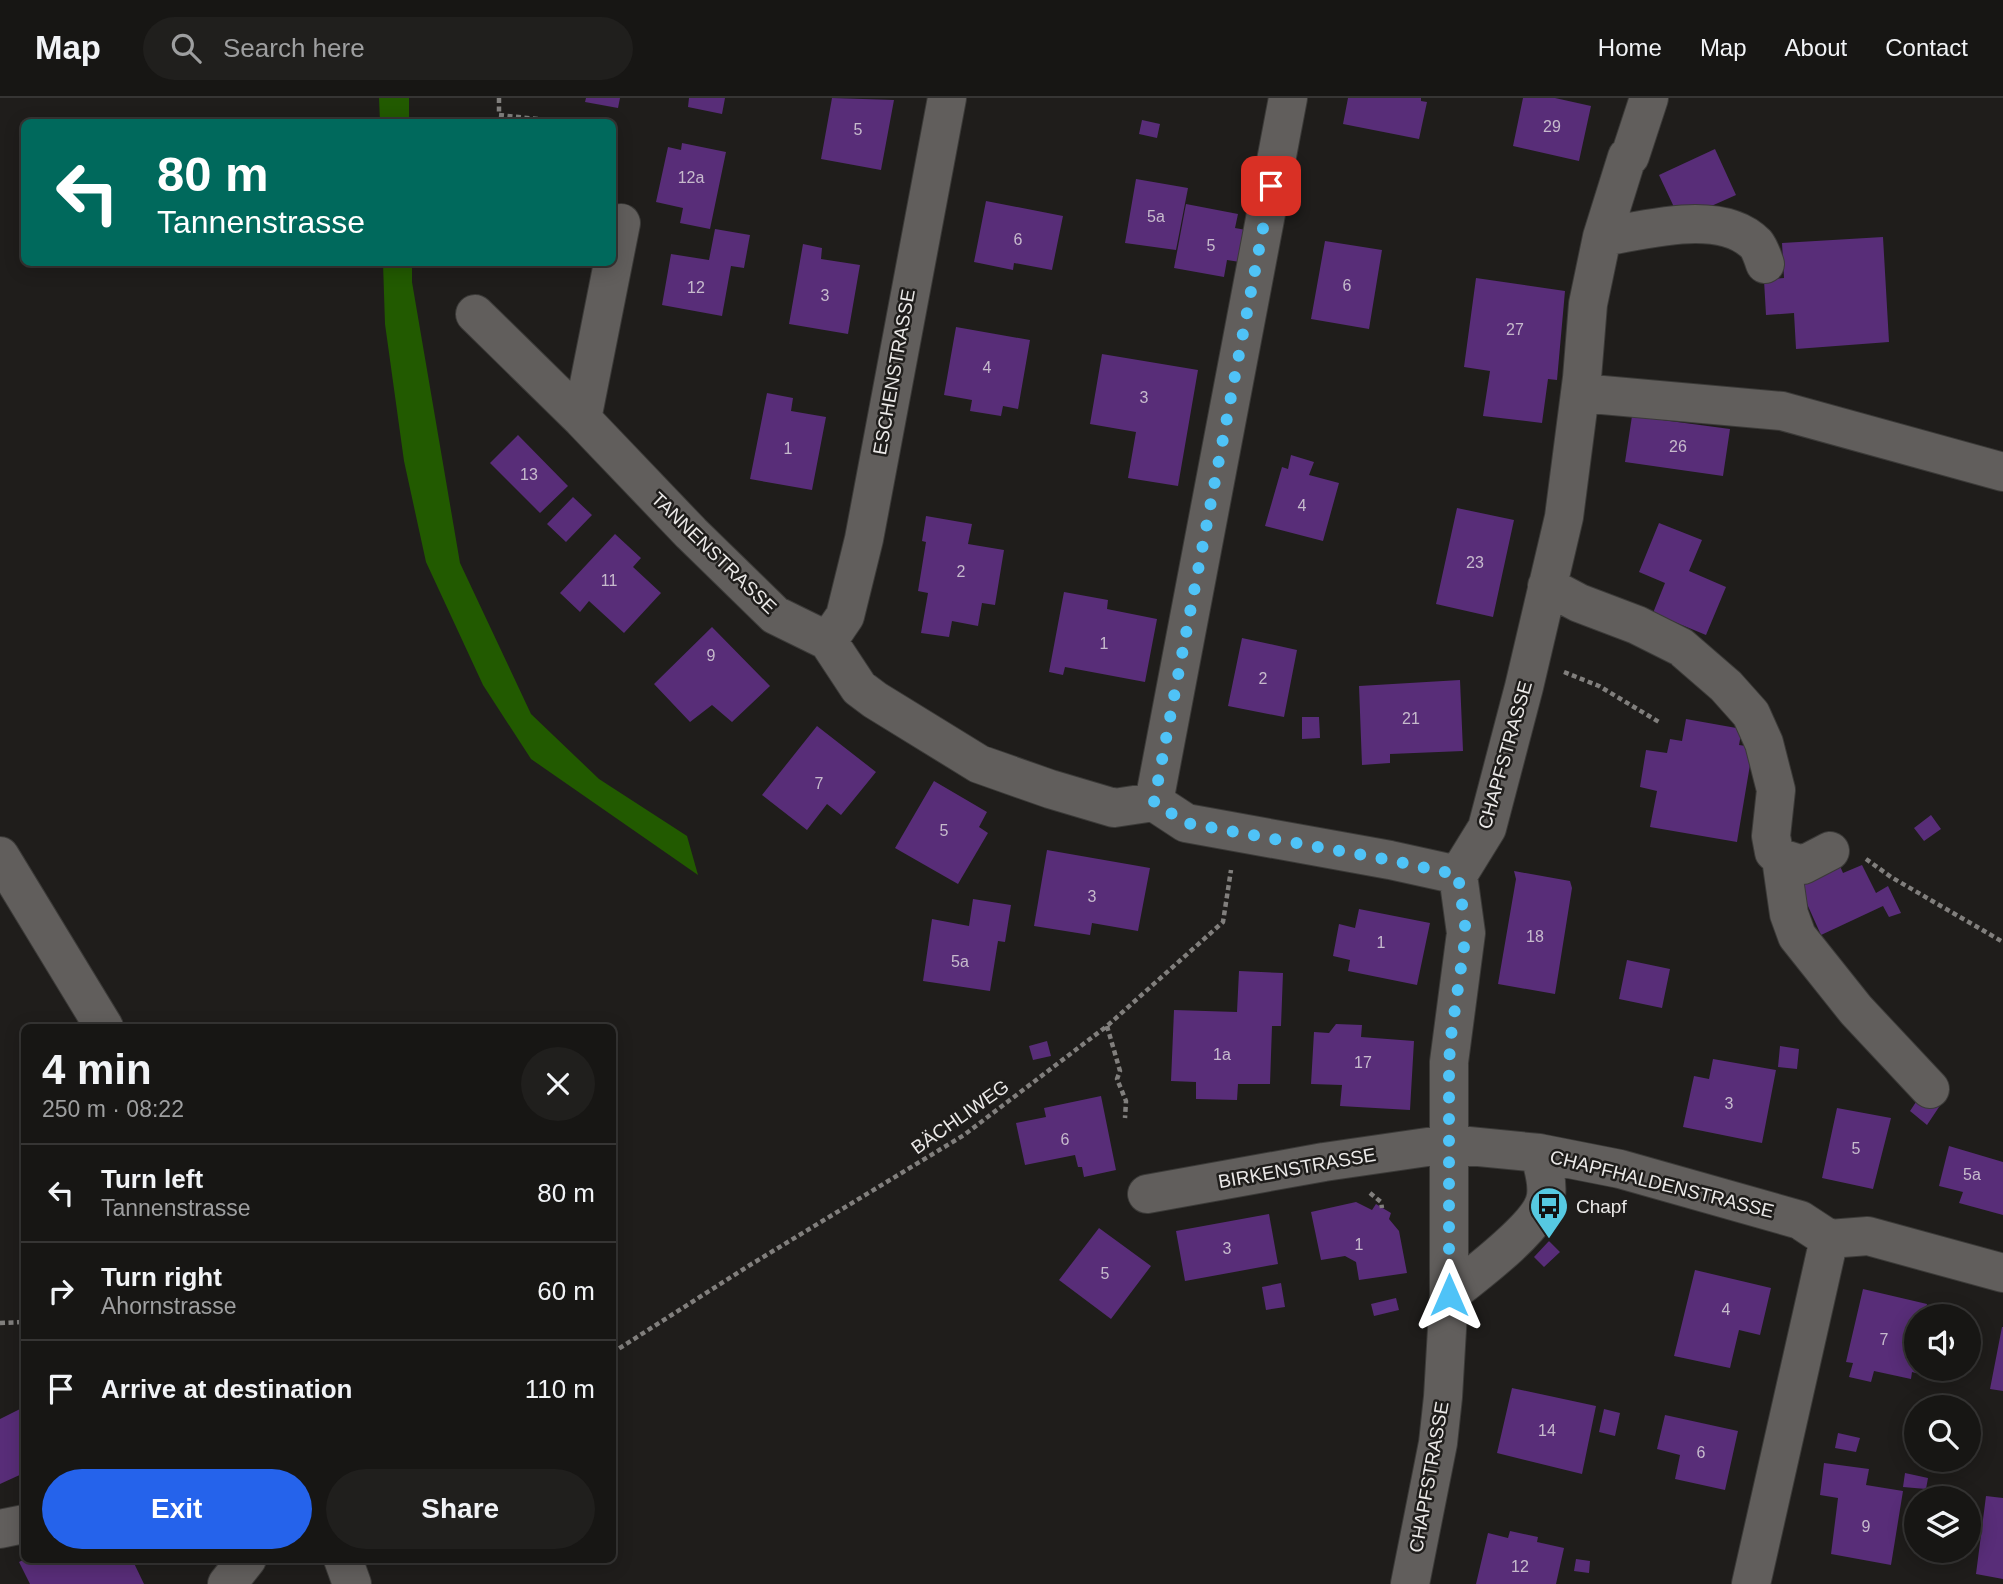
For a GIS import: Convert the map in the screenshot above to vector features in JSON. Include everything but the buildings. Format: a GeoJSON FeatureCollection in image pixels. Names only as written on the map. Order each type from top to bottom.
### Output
{"type":"FeatureCollection","features":[{"type":"Feature","properties":{"kind":"street","name":"ESCHENSTRASSE"},"geometry":{"type":"LineString","coordinates":[[828,641],[845,616],[864,539],[947,98]]}},
{"type":"Feature","properties":{"kind":"street"},"geometry":{"type":"LineString","coordinates":[[1154,802],[1288,98]]}},
{"type":"Feature","properties":{"kind":"street","name":"CHAPFSTRASSE"},"geometry":{"type":"LineString","coordinates":[[1410,1584],[1438,1443],[1443,1397],[1449,1295],[1448,1144],[1451,1036],[1466,933],[1458,875],[1487,828],[1530,659],[1564,517],[1588,304],[1602,237],[1649,98]]}},
{"type":"Feature","properties":{"kind":"street"},"geometry":{"type":"LineString","coordinates":[[616,248],[621,223]]}},
{"type":"Feature","properties":{"kind":"street"},"geometry":{"type":"LineString","coordinates":[[1602,237],[1676,226],[1713,224],[1737,232],[1757,245],[1765,264]]}},
{"type":"Feature","properties":{"kind":"street"},"geometry":{"type":"LineString","coordinates":[[582,419],[612,266]]}},
{"type":"Feature","properties":{"kind":"street","name":"TANNENSTRASSE"},"geometry":{"type":"LineString","coordinates":[[475,314],[775,615],[828,641]]}},
{"type":"Feature","properties":{"kind":"street"},"geometry":{"type":"LineString","coordinates":[[1580,393],[1782,411],[2003,472]]}},
{"type":"Feature","properties":{"kind":"street"},"geometry":{"type":"LineString","coordinates":[[1547,586],[1579,603],[1636,625],[1681,647],[1726,686],[1751,714],[1764,743],[1776,790],[1770,836],[1772,846],[1781,858],[1789,914],[1797,936],[1856,1010],[1930,1089]]}},
{"type":"Feature","properties":{"kind":"street"},"geometry":{"type":"LineString","coordinates":[[828,641],[859,688],[898,716],[979,764],[1114,808],[1154,802],[1186,823],[1458,875]]}},
{"type":"Feature","properties":{"kind":"street"},"geometry":{"type":"LineString","coordinates":[[1781,858],[1803,864],[1830,851]]}},
{"type":"Feature","properties":{"kind":"street"},"geometry":{"type":"LineString","coordinates":[[0,856],[102,1024]]}},
{"type":"Feature","properties":{"kind":"street","name":"CHAPFHALDENSTRASSE"},"geometry":{"type":"LineString","coordinates":[[1448,1144],[1539,1153],[1620,1170],[1800,1220],[1829,1239]]}},
{"type":"Feature","properties":{"kind":"street","name":"BIRKENSTRASSE"},"geometry":{"type":"LineString","coordinates":[[1147,1194],[1324,1162],[1448,1144]]}},
{"type":"Feature","properties":{"kind":"street"},"geometry":{"type":"LineString","coordinates":[[1449,1295],[1471,1279],[1537,1218],[1546,1195],[1545,1171],[1539,1153]]}},
{"type":"Feature","properties":{"kind":"street"},"geometry":{"type":"LineString","coordinates":[[1751,1584],[1829,1239],[1868,1236],[2003,1273]]}},
{"type":"Feature","properties":{"kind":"street"},"geometry":{"type":"LineString","coordinates":[[0,1529],[21,1525]]}},
{"type":"Feature","properties":{"kind":"street"},"geometry":{"type":"LineString","coordinates":[[227,1584],[244,1563]]}},
{"type":"Feature","properties":{"kind":"street"},"geometry":{"type":"LineString","coordinates":[[344,1563],[352,1584]]}},
{"type":"Feature","properties":{"kind":"path"},"geometry":{"type":"LineString","coordinates":[[499,98],[499,115],[537,119]]}},
{"type":"Feature","properties":{"kind":"path"},"geometry":{"type":"LineString","coordinates":[[1530,659],[1600,685],[1659,722]]}},
{"type":"Feature","properties":{"kind":"path","name":"BÄCHLIWEG"},"geometry":{"type":"LineString","coordinates":[[616,1350],[750,1265],[964,1135],[1107,1026],[1223,922],[1236,831]]}},
{"type":"Feature","properties":{"kind":"path"},"geometry":{"type":"LineString","coordinates":[[1830,851],[1858,854],[1891,877],[2003,942]]}},
{"type":"Feature","properties":{"kind":"path"},"geometry":{"type":"LineString","coordinates":[[1107,1026],[1120,1071],[1117,1079],[1126,1101],[1125,1118]]}},
{"type":"Feature","properties":{"kind":"path"},"geometry":{"type":"LineString","coordinates":[[1378,1199],[1382,1208]]}},
{"type":"Feature","properties":{"kind":"path"},"geometry":{"type":"LineString","coordinates":[[0,1323],[21,1322]]}},
{"type":"Feature","properties":{"kind":"green space"},"geometry":{"type":"Polygon","coordinates":[[[379,98],[409,98],[409,119],[380,119],[379,98]]]}},
{"type":"Feature","properties":{"kind":"green space"},"geometry":{"type":"Polygon","coordinates":[[[383,266],[412,266],[412,282],[460,563],[531,714],[599,779],[687,836],[698,875],[531,759],[483,685],[426,562],[404,461],[385,324],[383,266]]]}},
{"type":"Feature","properties":{"kind":"place","name":"Chapf"},"geometry":{"type":"Point","coordinates":[1549,1240]}},
{"type":"Feature","properties":{"kind":"route"},"geometry":{"type":"LineString","coordinates":[[1271,186],[1154,802],[1186,823],[1458,875],[1466,933],[1449,1062],[1449,1295]]}}]}
